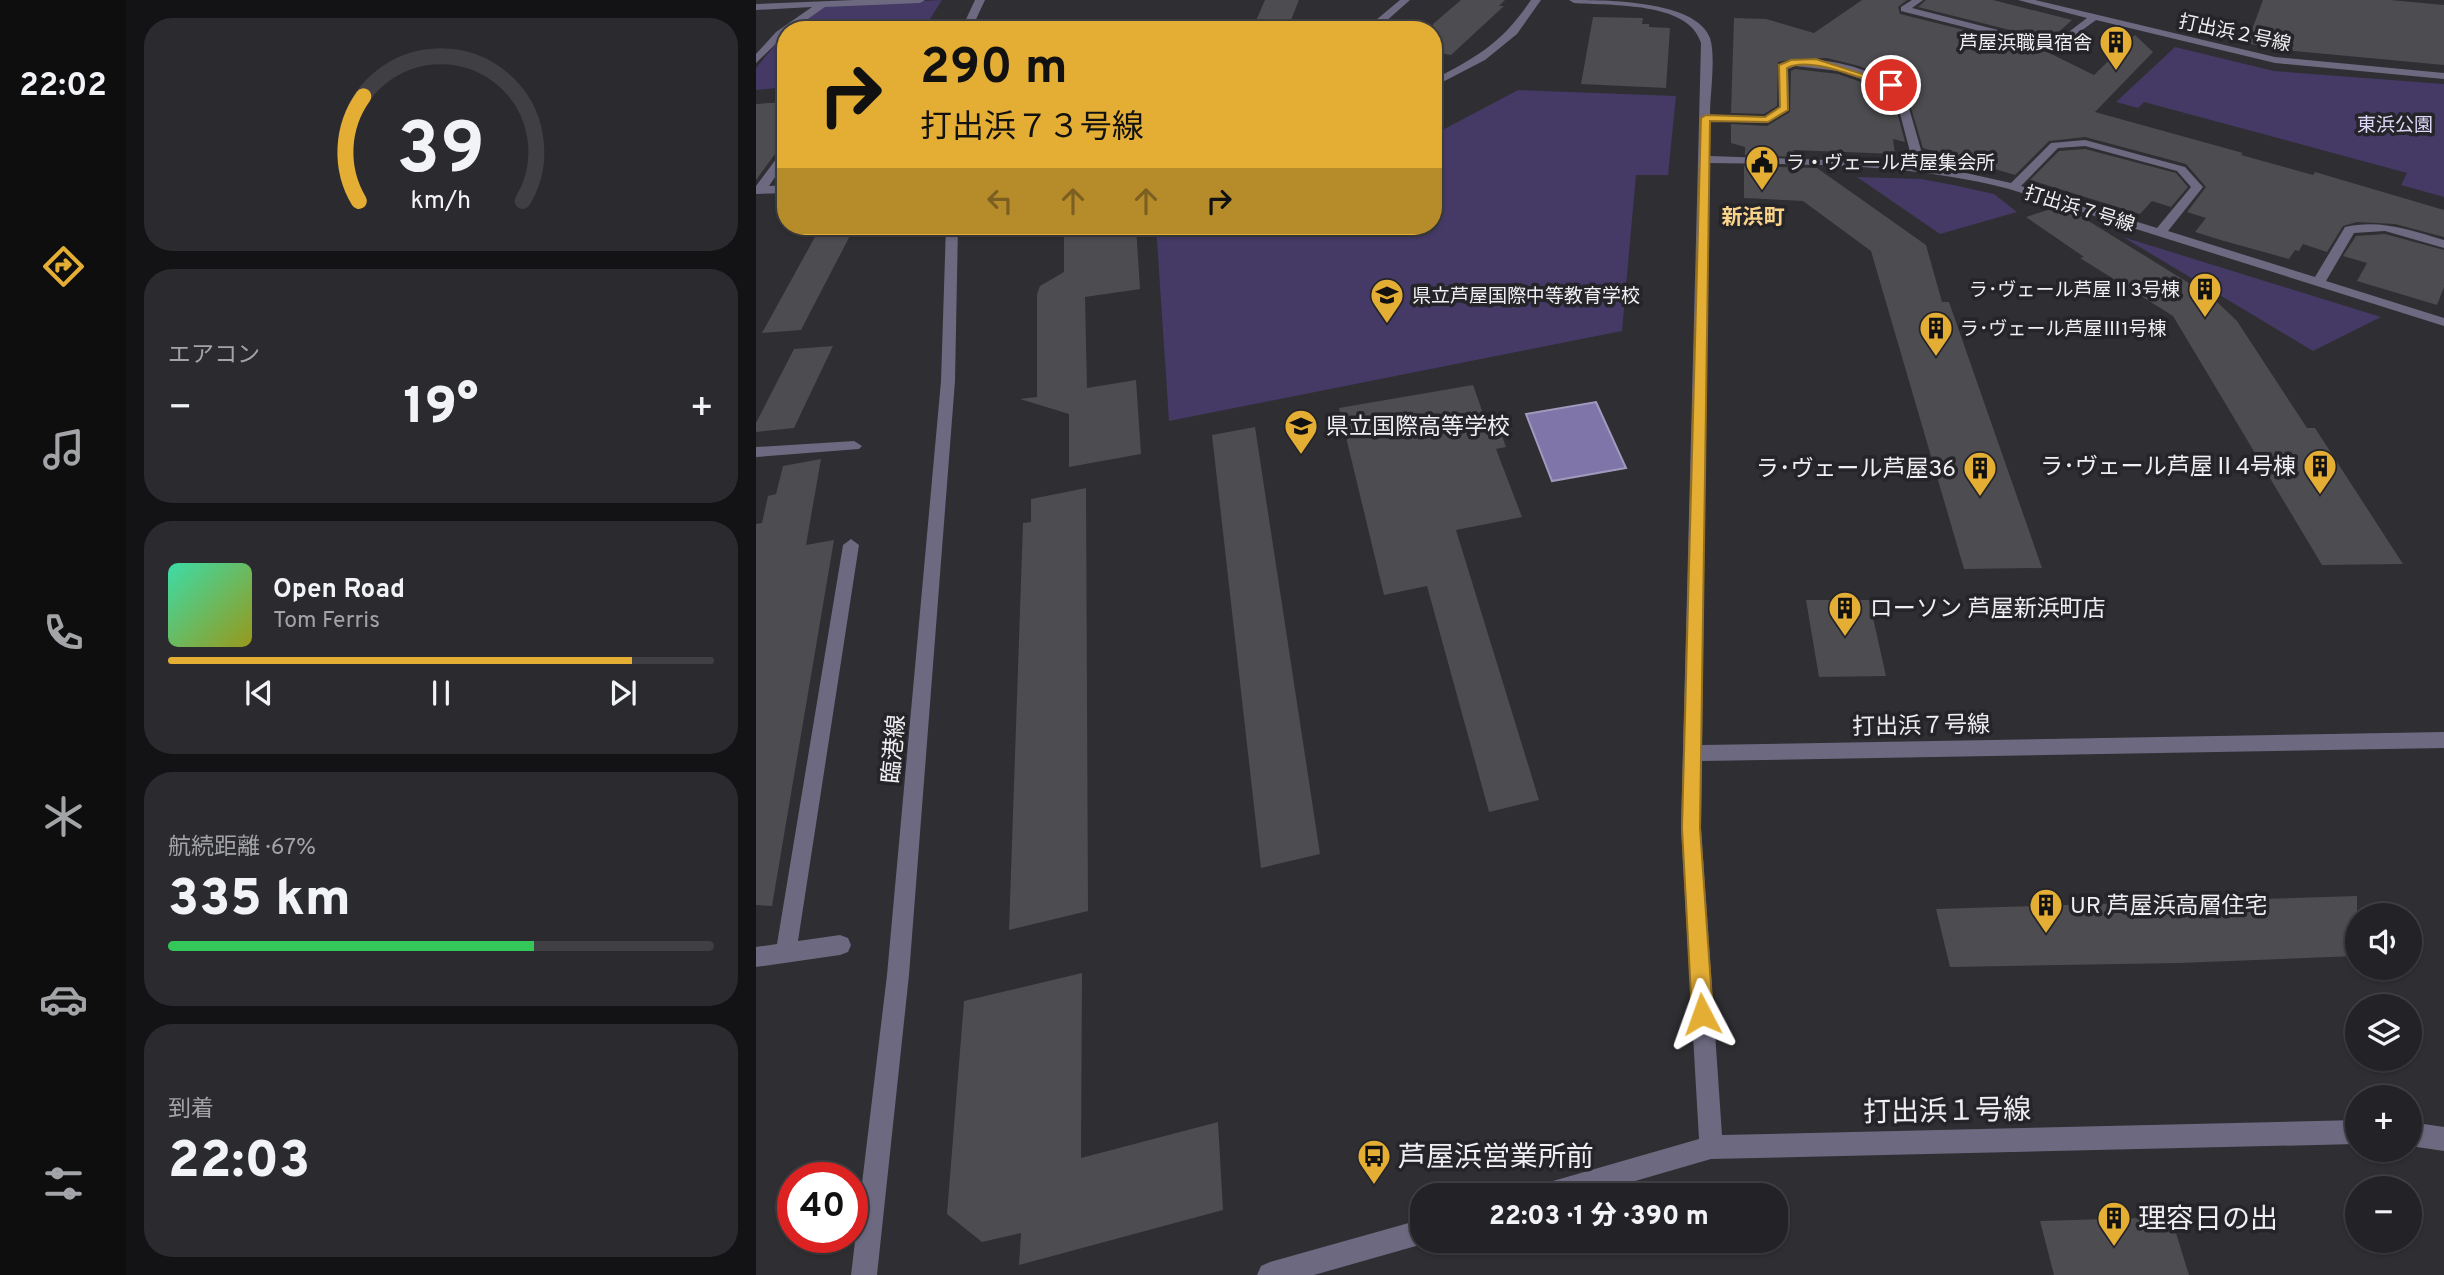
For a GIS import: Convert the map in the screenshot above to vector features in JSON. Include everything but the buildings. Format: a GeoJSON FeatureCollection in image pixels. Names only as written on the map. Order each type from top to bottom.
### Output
{"type":"FeatureCollection","features":[{"type":"Feature","properties":{"kind":"street"},"geometry":{"type":"LineString","coordinates":[[756,7],[920,0]]}},
{"type":"Feature","properties":{"kind":"street"},"geometry":{"type":"LineString","coordinates":[[970,21],[980,0]]}},
{"type":"Feature","properties":{"kind":"street"},"geometry":{"type":"LineString","coordinates":[[1382,21],[1405,0]]}},
{"type":"Feature","properties":{"kind":"street"},"geometry":{"type":"LineString","coordinates":[[1442,79],[1481,58],[1514,32],[1536,0]]}},
{"type":"Feature","properties":{"kind":"street"},"geometry":{"type":"LineString","coordinates":[[1574,0],[1661,9],[1681,15],[1697,24],[1706,43],[1691,828],[1711,1147]]}},
{"type":"Feature","properties":{"kind":"street"},"geometry":{"type":"LineString","coordinates":[[1918,0],[1904,9],[2054,47],[2094,17]]}},
{"type":"Feature","properties":{"kind":"street","name":"打出浜２号線"},"geometry":{"type":"LineString","coordinates":[[2023,0],[2275,60],[2444,76]]}},
{"type":"Feature","properties":{"kind":"street"},"geometry":{"type":"LineString","coordinates":[[798,21],[823,4]]}},
{"type":"Feature","properties":{"kind":"street"},"geometry":{"type":"LineString","coordinates":[[756,60],[777,36]]}},
{"type":"Feature","properties":{"kind":"street"},"geometry":{"type":"LineString","coordinates":[[1706,118],[1768,120],[1785,108],[1783,67],[1791,62],[1816,62],[1899,89],[1920,167]]}},
{"type":"Feature","properties":{"kind":"street"},"geometry":{"type":"LineString","coordinates":[[2013,187],[2055,145],[2085,142],[2181,169],[2197,187],[2160,233]]}},
{"type":"Feature","properties":{"kind":"street","name":"打出浜７号線"},"geometry":{"type":"LineString","coordinates":[[1705,159],[1920,167],[1963,174],[2013,187],[2444,321]]}},
{"type":"Feature","properties":{"kind":"street"},"geometry":{"type":"LineString","coordinates":[[758,190],[777,165]]}},
{"type":"Feature","properties":{"kind":"street"},"geometry":{"type":"LineString","coordinates":[[758,190],[777,189]]}},
{"type":"Feature","properties":{"kind":"street"},"geometry":{"type":"LineString","coordinates":[[2319,282],[2349,230],[2361,226],[2374,224],[2444,244]]}},
{"type":"Feature","properties":{"kind":"street","name":"臨港線"},"geometry":{"type":"LineString","coordinates":[[864,1275],[898,975],[944,436],[952,235]]}},
{"type":"Feature","properties":{"kind":"street"},"geometry":{"type":"LineString","coordinates":[[756,452],[854,446]]}},
{"type":"Feature","properties":{"kind":"street"},"geometry":{"type":"LineString","coordinates":[[786,952],[851,545]]}},
{"type":"Feature","properties":{"kind":"street","name":"打出浜７号線"},"geometry":{"type":"LineString","coordinates":[[1693,753],[2444,740]]}},
{"type":"Feature","properties":{"kind":"street"},"geometry":{"type":"LineString","coordinates":[[756,957],[840,945]]}},
{"type":"Feature","properties":{"kind":"street","name":"打出浜１号線"},"geometry":{"type":"LineString","coordinates":[[1587,1183],[1711,1147],[2345,1132]]}},
{"type":"Feature","properties":{"kind":"street"},"geometry":{"type":"LineString","coordinates":[[2422,1136],[2444,1139]]}},
{"type":"Feature","properties":{"kind":"street"},"geometry":{"type":"LineString","coordinates":[[1270,1275],[1410,1235]]}},
{"type":"Feature","properties":{"kind":"green space"},"geometry":{"type":"Polygon","coordinates":[[[942,0],[929,21],[802,21],[825,6],[942,0]]]}},
{"type":"Feature","properties":{"kind":"green space"},"geometry":{"type":"Polygon","coordinates":[[[777,43],[777,88],[756,90],[756,68],[777,43]]]}},
{"type":"Feature","properties":{"kind":"green space","name":"東浜公園"},"geometry":{"type":"Polygon","coordinates":[[[2175,47],[2274,71],[2444,84],[2444,197],[2401,185],[2407,173],[2144,102],[2138,108],[2116,102],[2175,47]]]}},
{"type":"Feature","properties":{"kind":"green space"},"geometry":{"type":"Polygon","coordinates":[[[1518,90],[1676,96],[1668,175],[1636,175],[1622,331],[1169,421],[1157,235],[1442,235],[1442,130],[1518,90]]]}},
{"type":"Feature","properties":{"kind":"green space"},"geometry":{"type":"Polygon","coordinates":[[[1857,177],[1921,179],[1953,185],[1994,194],[2017,212],[1940,234],[1857,177]]]}},
{"type":"Feature","properties":{"kind":"green space"},"geometry":{"type":"Polygon","coordinates":[[[2123,237],[2381,317],[2313,351],[2123,237]]]}},
{"type":"Feature","properties":{"kind":"shaded area"},"geometry":{"type":"Polygon","coordinates":[[[1596,402],[1626,468],[1552,481],[1526,414],[1596,402]]]}},
{"type":"Feature","properties":{"kind":"place","name":"芦屋浜職員宿舎"},"geometry":{"type":"Point","coordinates":[2116,72]}},
{"type":"Feature","properties":{"kind":"place","name":"ラ・ヴェール芦屋集会所"},"geometry":{"type":"Point","coordinates":[1762,192]}},
{"type":"Feature","properties":{"kind":"place","name":"ラ･ヴェール芦屋Ⅱ3号棟"},"geometry":{"type":"Point","coordinates":[2205,319]}},
{"type":"Feature","properties":{"kind":"place","name":"県立芦屋国際中等教育学校"},"geometry":{"type":"Point","coordinates":[1387,325]}},
{"type":"Feature","properties":{"kind":"place","name":"ラ･ヴェール芦屋Ⅲ1号棟"},"geometry":{"type":"Point","coordinates":[1936,358]}},
{"type":"Feature","properties":{"kind":"place","name":"県立国際高等学校"},"geometry":{"type":"Point","coordinates":[1301,456]}},
{"type":"Feature","properties":{"kind":"place","name":"ラ･ヴェール芦屋Ⅱ4号棟"},"geometry":{"type":"Point","coordinates":[2320,496]}},
{"type":"Feature","properties":{"kind":"place","name":"ラ･ヴェール芦屋36"},"geometry":{"type":"Point","coordinates":[1980,498]}},
{"type":"Feature","properties":{"kind":"place","name":"ローソン 芦屋新浜町店"},"geometry":{"type":"Point","coordinates":[1845,638]}},
{"type":"Feature","properties":{"kind":"place","name":"UR 芦屋浜高層住宅"},"geometry":{"type":"Point","coordinates":[2046,935]}},
{"type":"Feature","properties":{"kind":"place","name":"芦屋浜営業所前"},"geometry":{"type":"Point","coordinates":[1374,1186]}},
{"type":"Feature","properties":{"kind":"place","name":"理容日の出"},"geometry":{"type":"Point","coordinates":[2114,1248]}},
{"type":"Feature","properties":{"kind":"district","name":"新浜町"},"geometry":{"type":"Point","coordinates":[1753,217]}},
{"type":"Feature","properties":{"kind":"route"},"geometry":{"type":"LineString","coordinates":[[1702,1014],[1691,828],[1706,118],[1768,120],[1785,108],[1783,67],[1791,62],[1816,62],[1891,85]]}}]}
